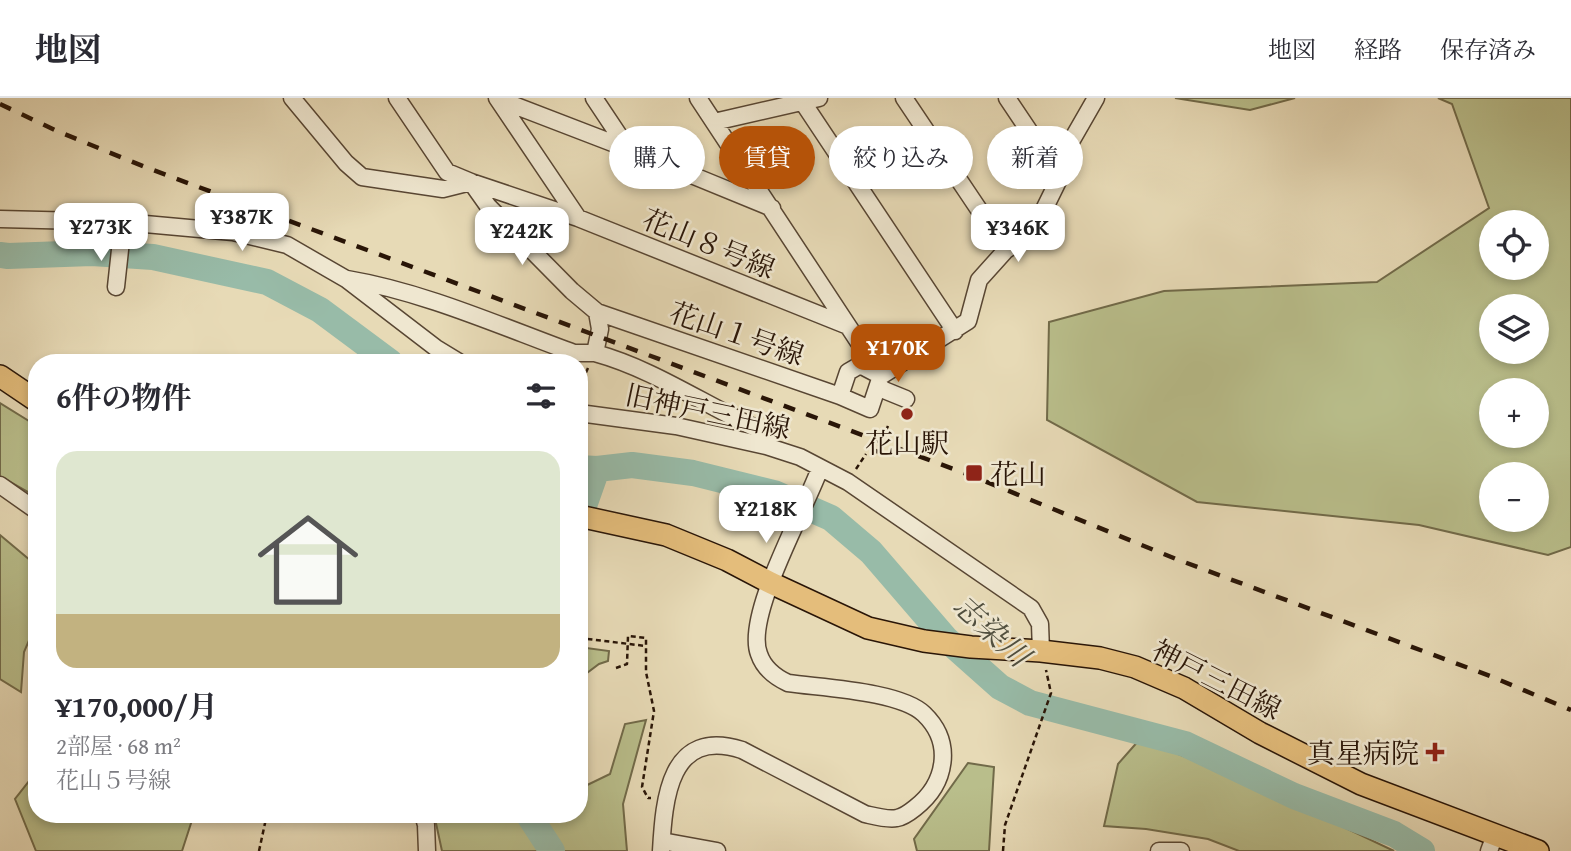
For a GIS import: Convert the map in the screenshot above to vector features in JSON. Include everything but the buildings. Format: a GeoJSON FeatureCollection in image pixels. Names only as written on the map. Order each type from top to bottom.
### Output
{"type":"FeatureCollection","features":[{"type":"Feature","properties":{"kind":"main road"},"geometry":{"type":"LineString","coordinates":[[0,376],[28,395]]}},
{"type":"Feature","properties":{"kind":"main road","name":"神戸三田線"},"geometry":{"type":"LineString","coordinates":[[588,518],[666,535],[727,560],[868,628],[925,641],[1041,651],[1118,662],[1160,676],[1260,733],[1361,784],[1492,843],[1538,851]]}},
{"type":"Feature","properties":{"kind":"street"},"geometry":{"type":"LineString","coordinates":[[292,98],[346,163],[362,177],[443,189],[471,183]]}},
{"type":"Feature","properties":{"kind":"street"},"geometry":{"type":"LineString","coordinates":[[397,98],[447,172],[471,183],[488,206],[572,291],[597,312],[600,329],[595,353]]}},
{"type":"Feature","properties":{"kind":"street"},"geometry":{"type":"LineString","coordinates":[[594,98],[613,126]]}},
{"type":"Feature","properties":{"kind":"street","name":"花山１号線"},"geometry":{"type":"LineString","coordinates":[[597,312],[840,396],[870,409],[880,382],[848,326],[698,98]]}},
{"type":"Feature","properties":{"kind":"street"},"geometry":{"type":"LineString","coordinates":[[714,122],[819,98]]}},
{"type":"Feature","properties":{"kind":"street"},"geometry":{"type":"LineString","coordinates":[[904,98],[1006,250]]}},
{"type":"Feature","properties":{"kind":"street"},"geometry":{"type":"LineString","coordinates":[[1007,98],[1026,126]]}},
{"type":"Feature","properties":{"kind":"street"},"geometry":{"type":"LineString","coordinates":[[1080,126],[1096,98]]}},
{"type":"Feature","properties":{"kind":"street"},"geometry":{"type":"LineString","coordinates":[[498,99],[609,142]]}},
{"type":"Feature","properties":{"kind":"street"},"geometry":{"type":"LineString","coordinates":[[498,99],[578,218]]}},
{"type":"Feature","properties":{"kind":"street"},"geometry":{"type":"LineString","coordinates":[[801,100],[955,331]]}},
{"type":"Feature","properties":{"kind":"street"},"geometry":{"type":"LineString","coordinates":[[705,181],[772,208]]}},
{"type":"Feature","properties":{"kind":"street","name":"花山８号線"},"geometry":{"type":"LineString","coordinates":[[471,183],[578,218],[848,326]]}},
{"type":"Feature","properties":{"kind":"street"},"geometry":{"type":"LineString","coordinates":[[880,382],[968,321],[979,280],[1006,250],[1033,232],[1054,189]]}},
{"type":"Feature","properties":{"kind":"street"},"geometry":{"type":"LineString","coordinates":[[0,219],[123,222],[233,233],[269,240],[304,254],[346,279],[446,354]]}},
{"type":"Feature","properties":{"kind":"street"},"geometry":{"type":"LineString","coordinates":[[116,287],[123,222]]}},
{"type":"Feature","properties":{"kind":"street"},"geometry":{"type":"LineString","coordinates":[[346,279],[369,283],[442,305],[574,353],[595,353],[622,360],[737,421],[769,434],[766,446]]}},
{"type":"Feature","properties":{"kind":"street"},"geometry":{"type":"LineString","coordinates":[[840,396],[848,372],[860,365],[906,399]]}},
{"type":"Feature","properties":{"kind":"street","name":"旧神戸三田線"},"geometry":{"type":"LineString","coordinates":[[588,414],[676,426],[766,446],[800,457],[848,482],[1031,608],[1040,625],[1041,651]]}},
{"type":"Feature","properties":{"kind":"street"},"geometry":{"type":"LineString","coordinates":[[717,851],[662,846],[665,800],[670,781],[685,760],[697,750],[710,745],[724,744],[768,761],[864,814],[882,817],[897,818],[910,812],[931,794],[942,767],[943,752],[939,739],[923,714],[893,698],[788,683],[774,677],[758,653],[756,637],[760,614],[820,468]]}},
{"type":"Feature","properties":{"kind":"street"},"geometry":{"type":"LineString","coordinates":[[0,485],[28,505]]}},
{"type":"Feature","properties":{"kind":"street"},"geometry":{"type":"LineString","coordinates":[[425,823],[427,851]]}},
{"type":"Feature","properties":{"kind":"street"},"geometry":{"type":"LineString","coordinates":[[1159,851],[1181,851]]}},
{"type":"Feature","properties":{"kind":"path"},"geometry":{"type":"LineString","coordinates":[[888,426],[876,452],[889,455]]}},
{"type":"Feature","properties":{"kind":"path"},"geometry":{"type":"LineString","coordinates":[[616,668],[626,664],[628,636],[646,638],[646,672],[654,711],[642,787],[648,798],[665,800]]}},
{"type":"Feature","properties":{"kind":"path"},"geometry":{"type":"LineString","coordinates":[[588,639],[646,646]]}},
{"type":"Feature","properties":{"kind":"path"},"geometry":{"type":"LineString","coordinates":[[1003,851],[1006,825],[1051,693],[1041,651]]}},
{"type":"Feature","properties":{"kind":"path"},"geometry":{"type":"LineString","coordinates":[[259,851],[265,823]]}},
{"type":"Feature","properties":{"kind":"green space"},"geometry":{"type":"Polygon","coordinates":[[[1175,98],[1295,98],[1250,110],[1175,98]]]}},
{"type":"Feature","properties":{"kind":"green space"},"geometry":{"type":"Polygon","coordinates":[[[1438,98],[1571,98],[1571,547],[1548,555],[1419,525],[1197,502],[1047,420],[1049,322],[1164,291],[1377,282],[1479,215],[1479,280],[1549,280],[1549,210],[1486,210],[1489,208],[1452,104],[1438,98]]]}},
{"type":"Feature","properties":{"kind":"green space"},"geometry":{"type":"Polygon","coordinates":[[[0,403],[28,420],[28,492],[0,476],[0,403]]]}},
{"type":"Feature","properties":{"kind":"green space"},"geometry":{"type":"Polygon","coordinates":[[[0,535],[28,558],[28,643],[24,652],[21,692],[0,679],[0,535]]]}},
{"type":"Feature","properties":{"kind":"green space"},"geometry":{"type":"Polygon","coordinates":[[[588,648],[609,651],[608,661],[588,672],[588,648]]]}},
{"type":"Feature","properties":{"kind":"green space"},"geometry":{"type":"Polygon","coordinates":[[[646,720],[623,804],[627,851],[442,851],[436,823],[588,823],[588,785],[610,774],[625,724],[646,720]]]}},
{"type":"Feature","properties":{"kind":"green space"},"geometry":{"type":"Polygon","coordinates":[[[1140,739],[1242,779],[1394,851],[1239,851],[1208,839],[1146,829],[1104,826],[1118,764],[1140,739]]]}},
{"type":"Feature","properties":{"kind":"green space"},"geometry":{"type":"Polygon","coordinates":[[[968,763],[994,767],[989,851],[917,851],[914,839],[968,763]]]}},
{"type":"Feature","properties":{"kind":"green space"},"geometry":{"type":"Polygon","coordinates":[[[28,782],[28,823],[191,823],[182,851],[36,851],[15,799],[28,782]]]}},
{"type":"Feature","properties":{"kind":"waterway","name":"志染川"},"geometry":{"type":"LineString","coordinates":[[0,255],[92,253],[153,257],[267,282],[320,310],[379,354]]}},
{"type":"Feature","properties":{"kind":"waterway","name":"志染川"},"geometry":{"type":"LineString","coordinates":[[588,468],[632,465],[693,473],[774,493],[831,518],[871,552],[946,639],[1000,687],[1030,703],[1185,744],[1294,796],[1394,834],[1422,851]]}},
{"type":"Feature","properties":{"kind":"waterway"},"geometry":{"type":"LineString","coordinates":[[588,494],[597,469]]}},
{"type":"Feature","properties":{"kind":"waterway"},"geometry":{"type":"LineString","coordinates":[[534,823],[552,851]]}},
{"type":"Feature","properties":{"kind":"railway"},"geometry":{"type":"LineString","coordinates":[[0,104],[145,167],[972,476],[1176,559],[1490,676],[1571,710]]}},
{"type":"Feature","properties":{"kind":"place","name":"花山駅"},"geometry":{"type":"Point","coordinates":[907,414]}},
{"type":"Feature","properties":{"kind":"place","name":"花山"},"geometry":{"type":"Point","coordinates":[974,473]}},
{"type":"Feature","properties":{"kind":"place","name":"真星病院"},"geometry":{"type":"Point","coordinates":[1435,752]}}]}
